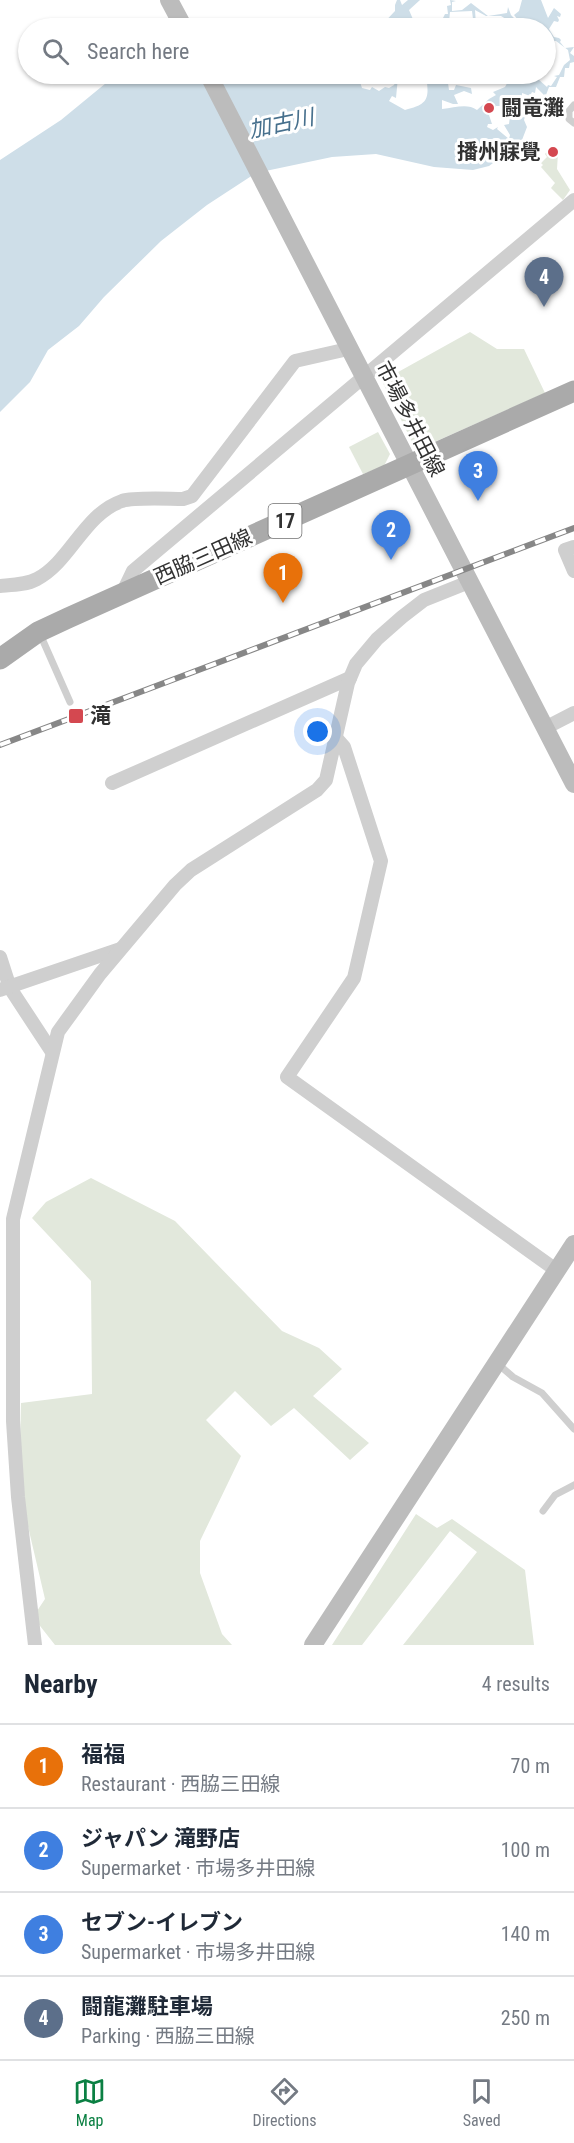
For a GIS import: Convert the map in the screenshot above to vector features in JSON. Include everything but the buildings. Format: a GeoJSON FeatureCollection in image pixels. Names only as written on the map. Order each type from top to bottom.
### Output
{"type":"FeatureCollection","features":[{"type":"Feature","properties":{"kind":"main road"},"geometry":{"type":"LineString","coordinates":[[170,0],[179,18]]}},
{"type":"Feature","properties":{"kind":"main road","name":"市場多井田線"},"geometry":{"type":"LineString","coordinates":[[213,84],[574,784]]}},
{"type":"Feature","properties":{"kind":"main road","name":"西脇三田線"},"geometry":{"type":"LineString","coordinates":[[0,659],[38,632],[574,391]]}},
{"type":"Feature","properties":{"kind":"main road"},"geometry":{"type":"LineString","coordinates":[[313,1645],[574,1244]]}},
{"type":"Feature","properties":{"kind":"street"},"geometry":{"type":"LineString","coordinates":[[122,594],[133,571],[574,200]]}},
{"type":"Feature","properties":{"kind":"street"},"geometry":{"type":"LineString","coordinates":[[0,586],[35,580],[45,574],[106,508],[124,500],[183,499],[192,496],[296,361],[348,348]]}},
{"type":"Feature","properties":{"kind":"street"},"geometry":{"type":"LineString","coordinates":[[574,547],[565,550],[574,571]]}},
{"type":"Feature","properties":{"kind":"street"},"geometry":{"type":"LineString","coordinates":[[35,1645],[18,1497],[13,1421],[13,1219],[58,1032],[100,974],[191,870],[317,790],[326,780],[350,678],[356,664],[377,639],[424,600],[469,582]]}},
{"type":"Feature","properties":{"kind":"street"},"geometry":{"type":"LineString","coordinates":[[112,783],[350,678]]}},
{"type":"Feature","properties":{"kind":"street"},"geometry":{"type":"LineString","coordinates":[[545,728],[574,713]]}},
{"type":"Feature","properties":{"kind":"street"},"geometry":{"type":"LineString","coordinates":[[336,738],[344,747],[381,861],[354,978],[287,1077],[556,1270]]}},
{"type":"Feature","properties":{"kind":"street"},"geometry":{"type":"LineString","coordinates":[[5,989],[122,948]]}},
{"type":"Feature","properties":{"kind":"street"},"geometry":{"type":"LineString","coordinates":[[0,957],[5,989],[52,1052]]}},
{"type":"Feature","properties":{"kind":"lane"},"geometry":{"type":"LineString","coordinates":[[574,105],[569,111],[569,119],[574,123]]}},
{"type":"Feature","properties":{"kind":"lane"},"geometry":{"type":"LineString","coordinates":[[38,632],[70,702]]}},
{"type":"Feature","properties":{"kind":"lane"},"geometry":{"type":"LineString","coordinates":[[496,1362],[513,1377],[542,1393],[574,1429]]}},
{"type":"Feature","properties":{"kind":"lane"},"geometry":{"type":"LineString","coordinates":[[543,1511],[555,1495],[574,1485]]}},
{"type":"Feature","properties":{"kind":"shaded area"},"geometry":{"type":"Polygon","coordinates":[[[550,148],[558,153],[557,169],[570,190],[563,200],[551,188],[555,183],[541,167],[543,165],[541,163],[547,157],[545,154],[550,148]]]}},
{"type":"Feature","properties":{"kind":"shaded area"},"geometry":{"type":"Polygon","coordinates":[[[470,332],[497,349],[524,349],[545,393],[423,447],[415,448],[382,381],[470,332]]]}},
{"type":"Feature","properties":{"kind":"shaded area"},"geometry":{"type":"Polygon","coordinates":[[[378,432],[390,454],[384,466],[363,474],[349,447],[378,432]]]}},
{"type":"Feature","properties":{"kind":"shaded area"},"geometry":{"type":"Polygon","coordinates":[[[91,1178],[175,1221],[282,1331],[319,1348],[342,1369],[313,1396],[369,1443],[350,1460],[294,1408],[271,1426],[235,1391],[206,1420],[241,1456],[200,1541],[200,1573],[222,1634],[232,1645],[55,1645],[33,1617],[45,1599],[19,1488],[21,1403],[92,1394],[91,1281],[32,1218],[46,1202],[91,1178]]]}},
{"type":"Feature","properties":{"kind":"shaded area"},"geometry":{"type":"Polygon","coordinates":[[[416,1514],[437,1528],[452,1519],[525,1570],[534,1645],[403,1645],[477,1552],[450,1531],[362,1645],[332,1645],[416,1514]]]}},
{"type":"Feature","properties":{"kind":"water"},"geometry":{"type":"Polygon","coordinates":[[[397,0],[400,0],[402,5],[408,0],[420,0],[409,10],[412,18],[388,18],[395,11],[397,0]]]}},
{"type":"Feature","properties":{"kind":"water"},"geometry":{"type":"Polygon","coordinates":[[[450,0],[456,1],[452,2],[452,11],[462,10],[471,3],[488,16],[475,10],[476,18],[473,18],[472,11],[450,12],[449,18],[443,18],[445,14],[448,14],[447,6],[451,5],[450,0]]]}},
{"type":"Feature","properties":{"kind":"water"},"geometry":{"type":"Polygon","coordinates":[[[522,0],[541,0],[548,18],[516,18],[514,15],[519,11],[522,0]]]}},
{"type":"Feature","properties":{"kind":"water"},"geometry":{"type":"Polygon","coordinates":[[[508,7],[514,18],[504,18],[488,16],[507,13],[508,7]]]}},
{"type":"Feature","properties":{"kind":"water"},"geometry":{"type":"Polygon","coordinates":[[[554,8],[561,14],[560,17],[557,16],[558,22],[556,18],[548,18],[554,8]]]}},
{"type":"Feature","properties":{"kind":"water"},"geometry":{"type":"Polygon","coordinates":[[[556,37],[561,40],[564,47],[556,41],[556,37]]]}},
{"type":"Feature","properties":{"kind":"water","name":"加古川"},"geometry":{"type":"Polygon","coordinates":[[[574,47],[570,53],[574,56],[574,62],[570,63],[569,68],[565,68],[564,77],[560,77],[556,87],[549,87],[546,95],[551,100],[544,108],[539,105],[546,97],[536,87],[535,93],[532,92],[530,96],[522,93],[522,97],[531,110],[527,110],[524,120],[527,127],[517,153],[504,155],[489,166],[473,170],[434,167],[376,154],[332,157],[256,173],[207,205],[161,241],[104,297],[79,326],[48,350],[30,382],[0,412],[0,160],[61,120],[105,84],[361,84],[362,88],[370,90],[372,87],[379,91],[397,84],[396,98],[392,96],[389,101],[405,110],[419,105],[426,99],[427,84],[448,84],[449,90],[454,90],[456,85],[471,88],[472,94],[464,91],[454,95],[458,104],[442,100],[442,109],[465,106],[477,110],[496,95],[493,92],[507,84],[544,84],[547,87],[556,84],[556,76],[559,75],[564,65],[570,60],[568,50],[565,48],[574,47]],[[496,106],[489,115],[492,124],[488,124],[487,127],[493,130],[498,127],[497,129],[509,139],[510,135],[504,125],[509,124],[510,116],[502,106],[496,106]]]}},
{"type":"Feature","properties":{"kind":"railway"},"geometry":{"type":"LineString","coordinates":[[0,745],[574,528]]}},
{"type":"Feature","properties":{"kind":"place","name":"闘竜灘"},"geometry":{"type":"Point","coordinates":[489,108]}},
{"type":"Feature","properties":{"kind":"place","name":"播州寐覺"},"geometry":{"type":"Point","coordinates":[553,152]}},
{"type":"Feature","properties":{"kind":"place","name":"闘龍灘駐車場"},"geometry":{"type":"Point","coordinates":[544,307]}},
{"type":"Feature","properties":{"kind":"place","name":"セブン-イレブン"},"geometry":{"type":"Point","coordinates":[478,501]}},
{"type":"Feature","properties":{"kind":"place","name":"ジャパン 滝野店"},"geometry":{"type":"Point","coordinates":[391,560]}},
{"type":"Feature","properties":{"kind":"place","name":"福福"},"geometry":{"type":"Point","coordinates":[283,603]}},
{"type":"Feature","properties":{"kind":"place","name":"滝"},"geometry":{"type":"Point","coordinates":[76,716]}}]}
